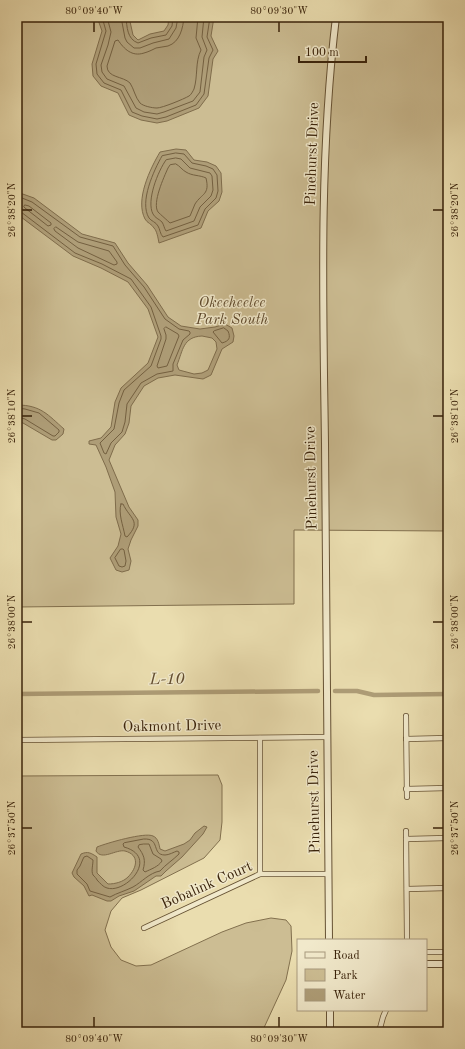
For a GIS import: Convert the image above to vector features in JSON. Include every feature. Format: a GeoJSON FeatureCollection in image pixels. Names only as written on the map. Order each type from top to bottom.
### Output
{"type":"FeatureCollection","features":[{"type":"Feature","properties":{"kind":"street","name":"Pinehurst Drive"},"geometry":{"type":"LineString","coordinates":[[329,939],[323,290],[326,141],[329,84],[336,17]]}},
{"type":"Feature","properties":{"kind":"street"},"geometry":{"type":"LineString","coordinates":[[406,716],[407,797]]}},
{"type":"Feature","properties":{"kind":"street","name":"Oakmont Drive"},"geometry":{"type":"LineString","coordinates":[[17,740],[327,737]]}},
{"type":"Feature","properties":{"kind":"street"},"geometry":{"type":"LineString","coordinates":[[260,738],[260,874]]}},
{"type":"Feature","properties":{"kind":"street"},"geometry":{"type":"LineString","coordinates":[[406,739],[448,738]]}},
{"type":"Feature","properties":{"kind":"street"},"geometry":{"type":"LineString","coordinates":[[406,789],[448,788]]}},
{"type":"Feature","properties":{"kind":"street"},"geometry":{"type":"LineString","coordinates":[[406,832],[407,939]]}},
{"type":"Feature","properties":{"kind":"street"},"geometry":{"type":"LineString","coordinates":[[406,838],[448,838]]}},
{"type":"Feature","properties":{"kind":"street","name":"Bobalink Court"},"geometry":{"type":"LineString","coordinates":[[144,928],[260,874],[328,874]]}},
{"type":"Feature","properties":{"kind":"street"},"geometry":{"type":"LineString","coordinates":[[407,888],[448,888]]}},
{"type":"Feature","properties":{"kind":"street"},"geometry":{"type":"LineString","coordinates":[[427,952],[448,952]]}},
{"type":"Feature","properties":{"kind":"street"},"geometry":{"type":"LineString","coordinates":[[427,964],[448,964]]}},
{"type":"Feature","properties":{"kind":"street"},"geometry":{"type":"LineString","coordinates":[[330,1011],[330,1032]]}},
{"type":"Feature","properties":{"kind":"street"},"geometry":{"type":"LineString","coordinates":[[379,1032],[386,1011]]}},
{"type":"Feature","properties":{"kind":"green space","name":"Okeeheelee Park South"},"geometry":{"type":"Polygon","coordinates":[[[17,17],[448,17],[448,531],[294,530],[294,604],[17,607],[17,17]]]}},
{"type":"Feature","properties":{"kind":"green space"},"geometry":{"type":"Polygon","coordinates":[[[218,775],[222,785],[222,822],[220,840],[204,858],[122,898],[111,911],[105,930],[111,947],[121,960],[136,966],[151,965],[222,932],[246,923],[271,918],[286,920],[291,926],[292,951],[286,980],[262,1032],[17,1032],[17,776],[218,775]]]}},
{"type":"Feature","properties":{"kind":"water"},"geometry":{"type":"Polygon","coordinates":[[[97,17],[129,17],[133,35],[138,40],[150,34],[164,31],[168,25],[169,17],[214,17],[211,36],[218,51],[213,59],[208,96],[199,108],[167,121],[157,123],[141,120],[129,115],[118,93],[101,86],[93,76],[92,64],[102,31],[97,17]]]}},
{"type":"Feature","properties":{"kind":"water"},"geometry":{"type":"Polygon","coordinates":[[[176,149],[186,150],[194,160],[207,162],[216,166],[221,173],[222,192],[219,201],[208,211],[201,228],[159,243],[156,231],[145,219],[142,211],[143,194],[148,176],[160,152],[176,149]]]}},
{"type":"Feature","properties":{"kind":"water"},"geometry":{"type":"Polygon","coordinates":[[[17,192],[34,198],[82,234],[115,243],[128,263],[147,285],[168,317],[181,326],[200,329],[225,324],[232,328],[234,336],[233,342],[222,349],[211,375],[203,379],[175,375],[158,378],[144,386],[131,406],[129,423],[125,434],[115,445],[109,460],[129,507],[138,520],[138,526],[128,549],[131,561],[129,570],[122,572],[116,570],[110,558],[118,546],[121,534],[116,517],[115,492],[96,445],[89,444],[89,441],[101,438],[111,427],[115,402],[121,388],[148,363],[158,337],[148,309],[128,282],[73,256],[17,214],[17,192]],[[202,336],[191,339],[187,342],[177,365],[179,370],[194,374],[202,373],[208,370],[217,349],[216,342],[212,338],[202,336]]]}},
{"type":"Feature","properties":{"kind":"water"},"geometry":{"type":"Polygon","coordinates":[[[17,405],[25,405],[44,412],[64,429],[63,434],[56,440],[52,440],[17,421],[17,405]]]}},
{"type":"Feature","properties":{"kind":"water"},"geometry":{"type":"Polygon","coordinates":[[[204,826],[207,827],[203,834],[182,857],[161,876],[156,876],[134,891],[119,896],[111,901],[107,901],[92,895],[89,896],[84,886],[74,877],[72,873],[81,854],[89,853],[97,857],[97,873],[108,884],[119,882],[126,879],[133,870],[136,862],[133,855],[125,851],[121,851],[102,855],[96,851],[97,847],[126,838],[149,835],[156,838],[160,849],[165,851],[184,844],[204,826]]]}},
{"type":"Feature","properties":{"kind":"waterway","name":"L-10"},"geometry":{"type":"LineString","coordinates":[[17,694],[318,691]]}},
{"type":"Feature","properties":{"kind":"waterway","name":"L-10"},"geometry":{"type":"LineString","coordinates":[[335,691],[357,691],[374,695],[448,694]]}}]}
